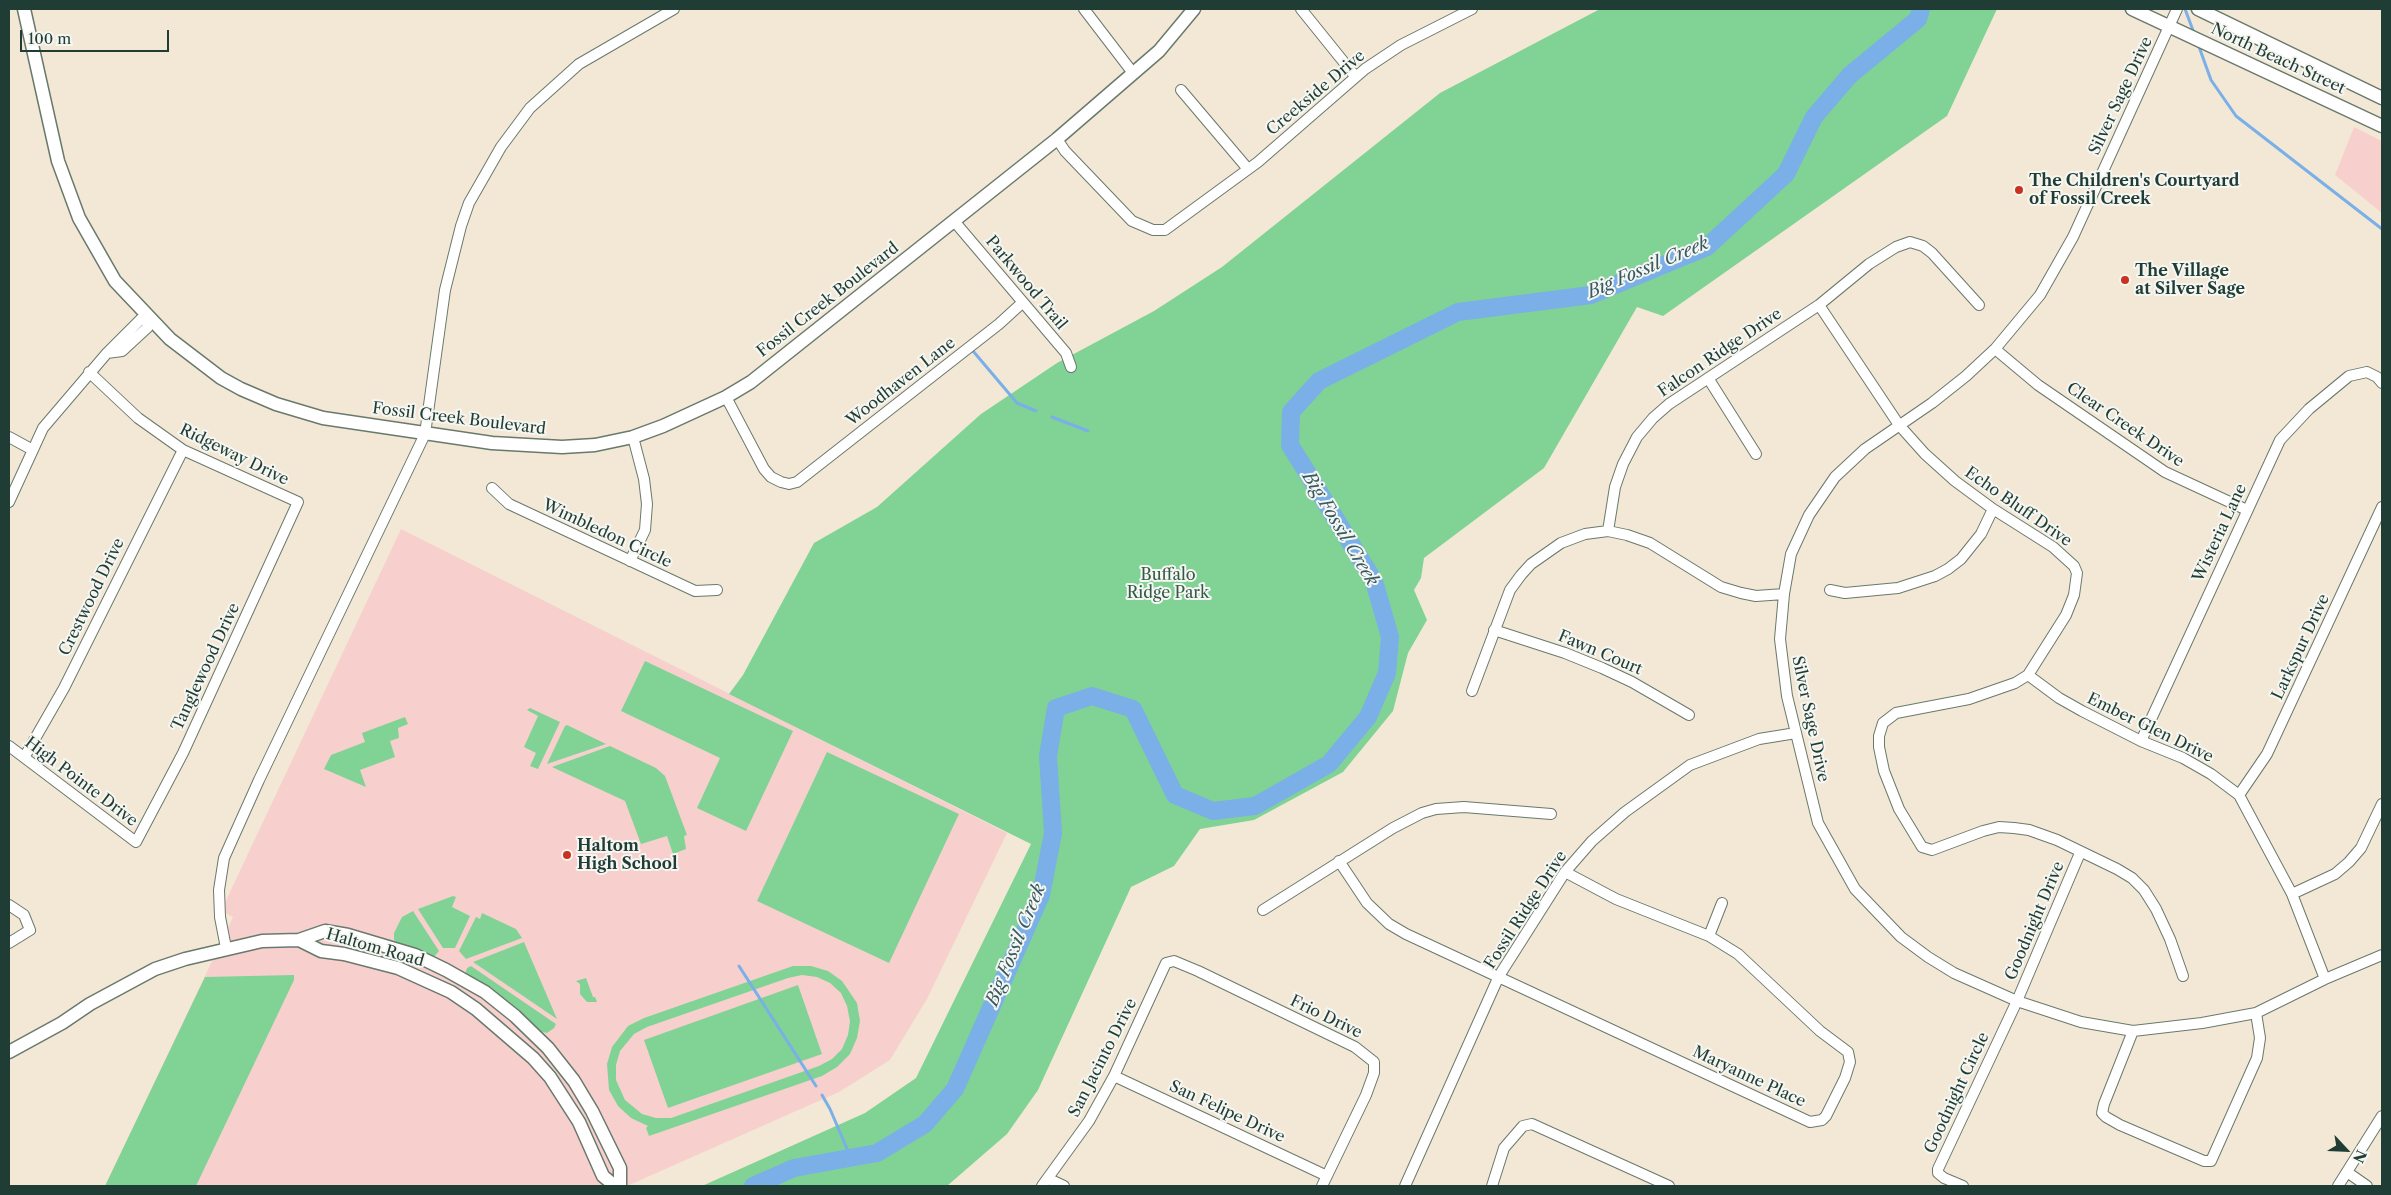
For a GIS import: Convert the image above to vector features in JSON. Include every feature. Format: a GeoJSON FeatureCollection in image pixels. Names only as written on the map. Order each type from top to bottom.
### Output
{"type":"FeatureCollection","features":[{"type":"Feature","properties":{"kind":"main road","name":"Fossil Creek Boulevard"},"geometry":{"type":"LineString","coordinates":[[24,9],[58,162],[78,218],[115,282],[149,320],[170,339],[221,378],[276,404],[323,418],[492,443],[562,447],[595,445],[632,436],[678,421],[751,382],[1057,139],[1159,51],[1194,9]]}},
{"type":"Feature","properties":{"kind":"main road","name":"North Beach Street"},"geometry":{"type":"LineString","coordinates":[[2132,9],[2382,126]]}},
{"type":"Feature","properties":{"kind":"main road","name":"North Beach Street"},"geometry":{"type":"LineString","coordinates":[[2198,9],[2382,98]]}},
{"type":"Feature","properties":{"kind":"main road","name":"Haltom Road"},"geometry":{"type":"LineString","coordinates":[[9,1052],[62,1023],[90,1004],[155,969],[226,948],[262,941],[299,940],[325,932],[379,944],[416,955],[485,992],[515,1016],[548,1048],[574,1081],[592,1111],[620,1168],[620,1186]]}},
{"type":"Feature","properties":{"kind":"main road","name":"Haltom Road"},"geometry":{"type":"LineString","coordinates":[[299,940],[321,951],[344,954],[398,968],[451,992],[503,1030],[533,1058],[558,1089],[579,1122],[603,1176],[615,1186]]}},
{"type":"Feature","properties":{"kind":"main road"},"geometry":{"type":"LineString","coordinates":[[372,962],[379,944]]}},
{"type":"Feature","properties":{"kind":"main road"},"geometry":{"type":"LineString","coordinates":[[533,1058],[548,1048]]}},
{"type":"Feature","properties":{"kind":"main road"},"geometry":{"type":"LineString","coordinates":[[542,1069],[548,1048]]}},
{"type":"Feature","properties":{"kind":"street"},"geometry":{"type":"LineString","coordinates":[[226,948],[220,917],[219,890],[224,858],[259,780],[425,434],[444,290],[469,203],[501,147],[530,108],[579,64],[674,9]]}},
{"type":"Feature","properties":{"kind":"street"},"geometry":{"type":"LineString","coordinates":[[1084,9],[1134,72]]}},
{"type":"Feature","properties":{"kind":"street"},"geometry":{"type":"LineString","coordinates":[[1301,9],[1355,76]]}},
{"type":"Feature","properties":{"kind":"street","name":"Creekside Drive"},"geometry":{"type":"LineString","coordinates":[[1057,139],[1065,151],[1138,225],[1153,230],[1165,230],[1248,169],[1355,76],[1401,45],[1458,12],[1472,9]]}},
{"type":"Feature","properties":{"kind":"street","name":"Silver Sage Drive"},"geometry":{"type":"LineString","coordinates":[[2177,9],[2073,237],[2040,295],[1995,349],[1932,403],[1853,460],[1835,477],[1809,515],[1791,554],[1784,594],[1780,640],[1782,670],[1818,823],[1855,889],[1901,937],[1954,973],[2017,1001],[2081,1022],[2133,1031],[2202,1023],[2256,1013],[2325,979],[2382,955]]}},
{"type":"Feature","properties":{"kind":"street"},"geometry":{"type":"LineString","coordinates":[[1181,90],[1248,169]]}},
{"type":"Feature","properties":{"kind":"street","name":"Parkwood Trail"},"geometry":{"type":"LineString","coordinates":[[954,221],[1066,353],[1071,367]]}},
{"type":"Feature","properties":{"kind":"street","name":"Falcon Ridge Drive"},"geometry":{"type":"LineString","coordinates":[[1608,530],[1615,487],[1623,464],[1637,437],[1669,404],[1820,305],[1869,264],[1896,247],[1910,242],[1923,246],[1932,253],[1979,305]]}},
{"type":"Feature","properties":{"kind":"street","name":"Woodhaven Lane"},"geometry":{"type":"LineString","coordinates":[[726,396],[764,469],[781,482],[789,484],[797,482],[1022,303]]}},
{"type":"Feature","properties":{"kind":"street","name":"Echo Bluff Drive"},"geometry":{"type":"LineString","coordinates":[[1820,305],[1899,425],[1936,466],[1993,509],[2053,547],[2074,566],[2077,573],[2074,595],[2066,615],[2028,675]]}},
{"type":"Feature","properties":{"kind":"street"},"geometry":{"type":"LineString","coordinates":[[9,502],[24,471],[31,449],[43,428],[89,372],[141,319],[149,320]]}},
{"type":"Feature","properties":{"kind":"street","name":"Clear Creek Drive"},"geometry":{"type":"LineString","coordinates":[[1995,349],[2038,385],[2165,472],[2247,510]]}},
{"type":"Feature","properties":{"kind":"street","name":"Ridgeway Drive"},"geometry":{"type":"LineString","coordinates":[[89,372],[138,418],[183,450],[298,502]]}},
{"type":"Feature","properties":{"kind":"street","name":"Wisteria Lane"},"geometry":{"type":"LineString","coordinates":[[2141,741],[2280,440],[2292,425],[2343,379],[2355,373],[2367,372],[2377,376],[2382,383]]}},
{"type":"Feature","properties":{"kind":"street"},"geometry":{"type":"LineString","coordinates":[[1708,378],[1756,454]]}},
{"type":"Feature","properties":{"kind":"street"},"geometry":{"type":"LineString","coordinates":[[630,561],[645,530],[647,504],[644,479],[632,436]]}},
{"type":"Feature","properties":{"kind":"street"},"geometry":{"type":"LineString","coordinates":[[9,437],[31,449]]}},
{"type":"Feature","properties":{"kind":"street","name":"Crestwood Drive"},"geometry":{"type":"LineString","coordinates":[[25,756],[64,688],[183,450]]}},
{"type":"Feature","properties":{"kind":"street","name":"Wimbledon Circle"},"geometry":{"type":"LineString","coordinates":[[492,488],[508,504],[695,591],[717,590]]}},
{"type":"Feature","properties":{"kind":"street","name":"Tanglewood Drive"},"geometry":{"type":"LineString","coordinates":[[136,842],[183,753],[298,502]]}},
{"type":"Feature","properties":{"kind":"street","name":"Larkspur Drive"},"geometry":{"type":"LineString","coordinates":[[2239,795],[2263,761],[2281,726],[2382,507]]}},
{"type":"Feature","properties":{"kind":"street"},"geometry":{"type":"LineString","coordinates":[[1830,590],[1845,593],[1898,588],[1948,570],[1961,558],[1980,534],[1993,509]]}},
{"type":"Feature","properties":{"kind":"street"},"geometry":{"type":"LineString","coordinates":[[1472,690],[1510,590],[1532,564],[1562,543],[1585,534],[1608,530],[1627,534],[1650,544],[1721,587],[1756,596],[1784,594]]}},
{"type":"Feature","properties":{"kind":"street","name":"Fawn Court"},"geometry":{"type":"LineString","coordinates":[[1494,630],[1565,652],[1602,668],[1632,682],[1689,715]]}},
{"type":"Feature","properties":{"kind":"street"},"geometry":{"type":"LineString","coordinates":[[2028,675],[2015,683],[1969,699],[1896,712],[1889,716],[1883,723],[1879,736],[1884,771],[1899,809],[1922,847],[1932,850],[1983,831],[1999,827],[2014,828],[2029,830],[2057,840],[2124,874],[2144,890],[2156,909],[2170,939],[2183,976]]}},
{"type":"Feature","properties":{"kind":"street","name":"Ember Glen Drive"},"geometry":{"type":"LineString","coordinates":[[2028,675],[2059,698],[2141,741],[2183,758],[2211,774],[2239,795],[2292,894],[2325,979]]}},
{"type":"Feature","properties":{"kind":"street","name":"Fossil Ridge Drive"},"geometry":{"type":"LineString","coordinates":[[1405,1186],[1499,976],[1564,872],[1592,841],[1625,812],[1690,765],[1759,739],[1796,733]]}},
{"type":"Feature","properties":{"kind":"street","name":"High Pointe Drive"},"geometry":{"type":"LineString","coordinates":[[9,746],[25,756],[136,842]]}},
{"type":"Feature","properties":{"kind":"street"},"geometry":{"type":"LineString","coordinates":[[2292,894],[2335,874],[2349,862],[2361,848],[2382,804]]}},
{"type":"Feature","properties":{"kind":"street"},"geometry":{"type":"LineString","coordinates":[[1263,910],[1394,828],[1436,809],[1464,807],[1551,814]]}},
{"type":"Feature","properties":{"kind":"street","name":"Goodnight Drive"},"geometry":{"type":"LineString","coordinates":[[2017,1001],[2080,853]]}},
{"type":"Feature","properties":{"kind":"street","name":"Maryanne Place"},"geometry":{"type":"LineString","coordinates":[[1339,861],[1368,903],[1389,924],[1452,957],[1499,976],[1503,981],[1810,1122],[1822,1120],[1826,1116],[1845,1078],[1850,1062],[1848,1052],[1820,1031],[1738,954],[1708,936],[1616,899],[1564,872]]}},
{"type":"Feature","properties":{"kind":"street"},"geometry":{"type":"LineString","coordinates":[[1708,936],[1722,903]]}},
{"type":"Feature","properties":{"kind":"street"},"geometry":{"type":"LineString","coordinates":[[9,905],[24,915],[30,930],[9,944]]}},
{"type":"Feature","properties":{"kind":"street","name":"Frio Drive"},"geometry":{"type":"LineString","coordinates":[[1166,963],[1174,961],[1198,971],[1355,1047],[1374,1062],[1374,1073],[1366,1095],[1322,1186]]}},
{"type":"Feature","properties":{"kind":"street","name":"San Jacinto Drive"},"geometry":{"type":"LineString","coordinates":[[1046,1183],[1089,1121],[1114,1076],[1166,963]]}},
{"type":"Feature","properties":{"kind":"street","name":"Goodnight Circle"},"geometry":{"type":"LineString","coordinates":[[1963,1186],[1938,1174],[1938,1169],[2017,1001]]}},
{"type":"Feature","properties":{"kind":"street"},"geometry":{"type":"LineString","coordinates":[[2133,1031],[2102,1113],[2120,1125],[2154,1140],[2204,1161],[2211,1161],[2258,1058],[2260,1038],[2256,1013]]}},
{"type":"Feature","properties":{"kind":"street","name":"San Felipe Drive"},"geometry":{"type":"LineString","coordinates":[[1114,1076],[1327,1176]]}},
{"type":"Feature","properties":{"kind":"street"},"geometry":{"type":"LineString","coordinates":[[2338,1186],[2382,1116]]}},
{"type":"Feature","properties":{"kind":"street"},"geometry":{"type":"LineString","coordinates":[[1492,1186],[1504,1148],[1523,1126],[1532,1124],[1669,1186]]}},
{"type":"Feature","properties":{"kind":"street"},"geometry":{"type":"LineString","coordinates":[[2347,1172],[2367,1186]]}},
{"type":"Feature","properties":{"kind":"street"},"geometry":{"type":"LineString","coordinates":[[1046,1183],[1064,1186]]}},
{"type":"Feature","properties":{"kind":"shaded area"},"geometry":{"type":"Polygon","coordinates":[[[2354,127],[2382,141],[2382,213],[2335,175],[2354,127]]]}},
{"type":"Feature","properties":{"kind":"shaded area"},"geometry":{"type":"Polygon","coordinates":[[[401,529],[1007,833],[927,999],[890,1060],[839,1092],[627,1186],[105,1186],[233,917],[221,911],[401,529]]]}},
{"type":"Feature","properties":{"kind":"green space","name":"Buffalo Ridge Park"},"geometry":{"type":"Polygon","coordinates":[[[1600,9],[1997,9],[1947,116],[1663,316],[1637,307],[1544,468],[1424,558],[1421,578],[1414,590],[1427,620],[1408,653],[1393,711],[1343,772],[1254,820],[1200,829],[1174,866],[1131,887],[1038,1090],[1007,1134],[947,1186],[702,1186],[865,1113],[916,1078],[1031,844],[729,694],[743,675],[814,543],[877,507],[981,414],[1057,363],[1154,311],[1222,267],[1440,93],[1600,9]]]}},
{"type":"Feature","properties":{"kind":"green space"},"geometry":{"type":"Polygon","coordinates":[[[645,661],[793,731],[746,831],[697,808],[720,758],[621,711],[645,661]]]}},
{"type":"Feature","properties":{"kind":"green space"},"geometry":{"type":"Polygon","coordinates":[[[530,708],[560,722],[538,769],[530,766],[536,753],[524,747],[538,716],[527,710],[530,708]]]}},
{"type":"Feature","properties":{"kind":"green space"},"geometry":{"type":"Polygon","coordinates":[[[405,717],[408,724],[398,728],[399,738],[390,741],[395,757],[360,770],[366,787],[324,769],[331,755],[365,742],[362,733],[405,717]]]}},
{"type":"Feature","properties":{"kind":"green space"},"geometry":{"type":"Polygon","coordinates":[[[567,725],[606,744],[547,764],[565,726],[567,725]]]}},
{"type":"Feature","properties":{"kind":"green space"},"geometry":{"type":"Polygon","coordinates":[[[610,746],[656,768],[665,776],[687,835],[684,836],[686,849],[673,854],[667,836],[641,844],[625,801],[552,767],[610,746]]]}},
{"type":"Feature","properties":{"kind":"green space"},"geometry":{"type":"Polygon","coordinates":[[[827,752],[959,814],[889,963],[757,901],[827,752]]]}},
{"type":"Feature","properties":{"kind":"green space"},"geometry":{"type":"Polygon","coordinates":[[[453,896],[456,897],[452,907],[470,916],[455,948],[443,948],[418,909],[453,896]]]}},
{"type":"Feature","properties":{"kind":"green space"},"geometry":{"type":"Polygon","coordinates":[[[413,911],[439,951],[433,958],[399,944],[394,940],[394,933],[402,917],[413,911]]]}},
{"type":"Feature","properties":{"kind":"green space"},"geometry":{"type":"Polygon","coordinates":[[[482,913],[516,929],[522,938],[466,959],[459,951],[476,917],[480,919],[482,913]]]}},
{"type":"Feature","properties":{"kind":"green space"},"geometry":{"type":"Polygon","coordinates":[[[524,942],[557,1019],[473,962],[524,942]]]}},
{"type":"Feature","properties":{"kind":"green space"},"geometry":{"type":"Polygon","coordinates":[[[471,966],[556,1024],[554,1028],[547,1033],[539,1031],[465,974],[467,968],[471,966]]]}},
{"type":"Feature","properties":{"kind":"green space"},"geometry":{"type":"Polygon","coordinates":[[[793,966],[811,966],[828,971],[842,981],[857,1003],[860,1021],[857,1038],[850,1054],[837,1067],[822,1076],[649,1136],[646,1128],[648,1126],[631,1118],[618,1106],[609,1090],[607,1064],[612,1047],[628,1026],[644,1018],[793,966]],[[802,975],[788,978],[647,1027],[634,1034],[620,1051],[616,1065],[616,1080],[625,1100],[642,1114],[656,1118],[671,1118],[819,1066],[832,1059],[842,1049],[848,1035],[850,1021],[847,1006],[841,993],[830,983],[817,977],[802,975]]]}},
{"type":"Feature","properties":{"kind":"green space"},"geometry":{"type":"Polygon","coordinates":[[[294,975],[294,980],[196,1186],[105,1186],[205,977],[294,975]]]}},
{"type":"Feature","properties":{"kind":"green space"},"geometry":{"type":"Polygon","coordinates":[[[586,978],[593,997],[595,997],[597,1002],[587,1002],[580,994],[580,984],[576,981],[586,978]]]}},
{"type":"Feature","properties":{"kind":"green space"},"geometry":{"type":"Polygon","coordinates":[[[798,985],[822,1054],[668,1108],[644,1040],[798,985]]]}},
{"type":"Feature","properties":{"kind":"waterway","name":"Big Fossil Creek"},"geometry":{"type":"LineString","coordinates":[[753,1186],[794,1168],[877,1153],[925,1124],[955,1089],[1041,895],[1053,833],[1048,756],[1056,708],[1092,696],[1133,709],[1175,795],[1213,811],[1255,806],[1329,764],[1368,717],[1387,673],[1390,637],[1374,581],[1290,445],[1291,412],[1319,381],[1458,312],[1591,295],[1707,247],[1786,174],[1814,117],[1850,75],[1918,19],[1921,9]]}},
{"type":"Feature","properties":{"kind":"waterway"},"geometry":{"type":"LineString","coordinates":[[2185,9],[2194,33]]}},
{"type":"Feature","properties":{"kind":"waterway"},"geometry":{"type":"LineString","coordinates":[[2198,44],[2211,80],[2236,116],[2382,229]]}},
{"type":"Feature","properties":{"kind":"waterway"},"geometry":{"type":"LineString","coordinates":[[973,351],[1017,403],[1036,411]]}},
{"type":"Feature","properties":{"kind":"waterway"},"geometry":{"type":"LineString","coordinates":[[1052,417],[1088,431]]}},
{"type":"Feature","properties":{"kind":"waterway"},"geometry":{"type":"LineString","coordinates":[[739,966],[816,1086]]}},
{"type":"Feature","properties":{"kind":"waterway"},"geometry":{"type":"LineString","coordinates":[[822,1095],[851,1158]]}},
{"type":"Feature","properties":{"kind":"place","name":"The Children's Courtyard of Fossil Creek"},"geometry":{"type":"Point","coordinates":[2019,190]}},
{"type":"Feature","properties":{"kind":"place","name":"The Village at Silver Sage"},"geometry":{"type":"Point","coordinates":[2125,280]}},
{"type":"Feature","properties":{"kind":"place","name":"Haltom High School"},"geometry":{"type":"Point","coordinates":[567,855]}}]}
